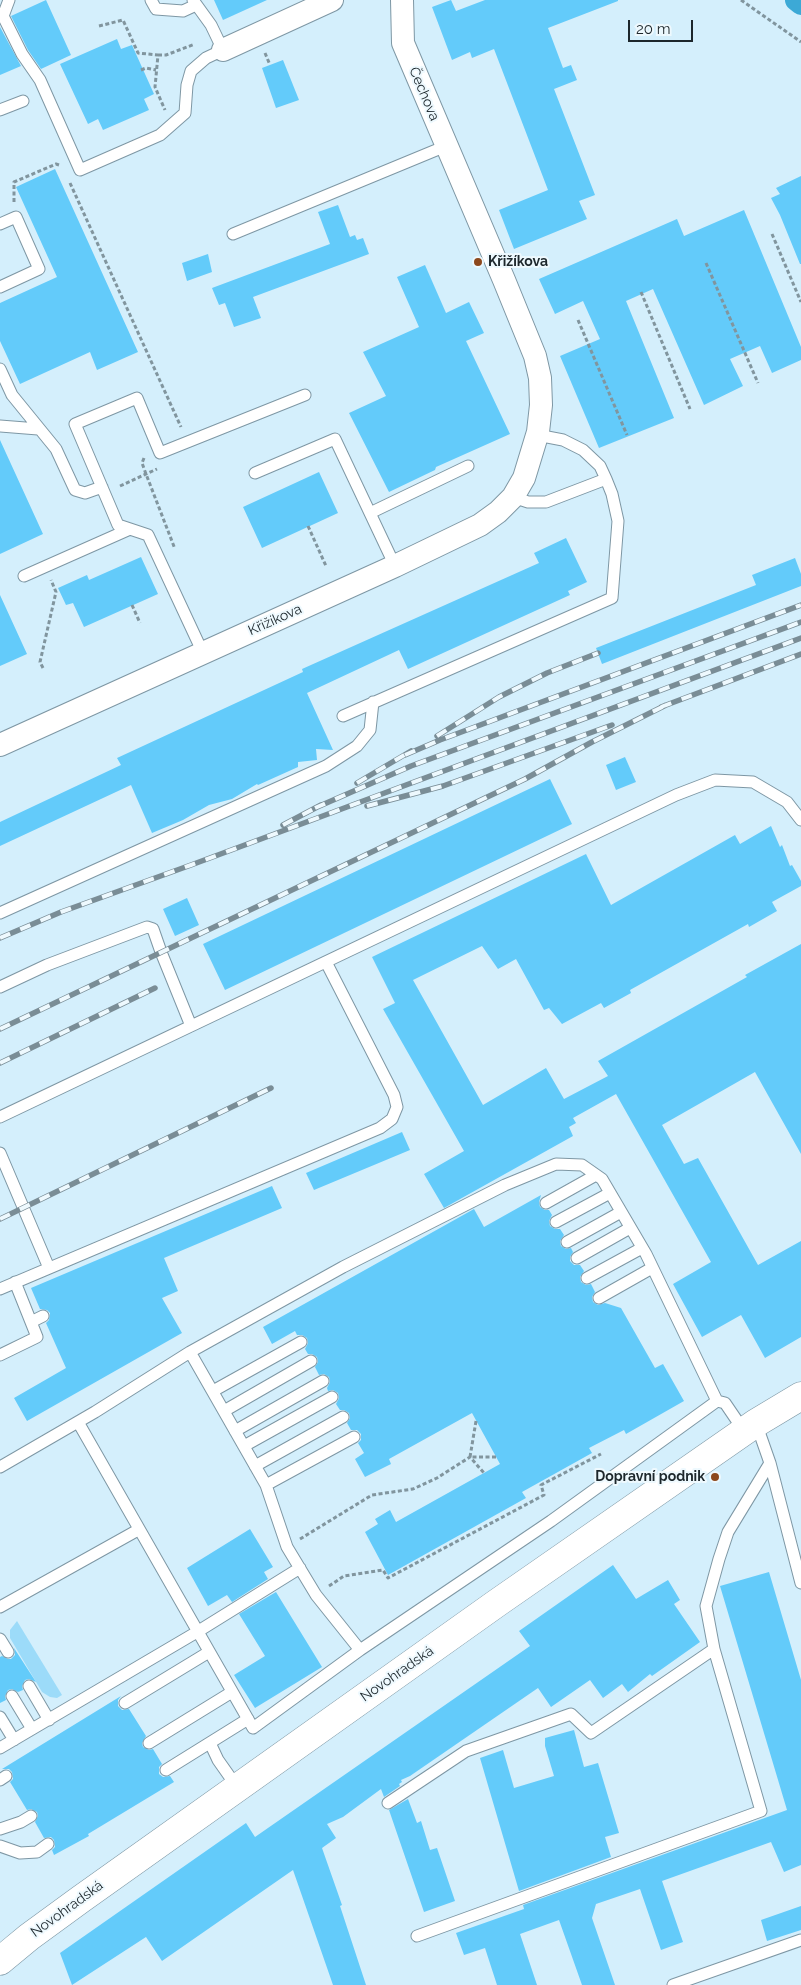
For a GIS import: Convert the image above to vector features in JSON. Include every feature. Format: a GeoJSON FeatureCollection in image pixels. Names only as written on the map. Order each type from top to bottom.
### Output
{"type":"FeatureCollection","features":[{"type":"Feature","properties":{"kind":"main road","name":"Novohradská"},"geometry":{"type":"LineString","coordinates":[[0,1961],[59,1915],[237,1787],[600,1530],[750,1427],[801,1396]]}},
{"type":"Feature","properties":{"kind":"street"},"geometry":{"type":"LineString","coordinates":[[219,43],[332,0]]}},
{"type":"Feature","properties":{"kind":"street","name":"Čechova"},"geometry":{"type":"LineString","coordinates":[[402,0],[403,43],[462,184]]}},
{"type":"Feature","properties":{"kind":"street","name":"Křižíkova"},"geometry":{"type":"LineString","coordinates":[[0,745],[395,566],[480,525],[498,512],[513,497],[524,478],[537,435],[542,405],[540,378],[535,356],[462,184]]}},
{"type":"Feature","properties":{"kind":"lane"},"geometry":{"type":"LineString","coordinates":[[9,0],[3,16],[22,54],[40,80],[80,170],[160,134],[185,113],[187,84],[191,70],[206,58],[219,43],[211,25],[194,3],[183,11],[156,9],[152,0]]}},
{"type":"Feature","properties":{"kind":"lane"},"geometry":{"type":"LineString","coordinates":[[0,110],[23,101]]}},
{"type":"Feature","properties":{"kind":"lane"},"geometry":{"type":"LineString","coordinates":[[233,234],[446,146]]}},
{"type":"Feature","properties":{"kind":"lane"},"geometry":{"type":"LineString","coordinates":[[0,224],[16,218],[39,269],[0,287]]}},
{"type":"Feature","properties":{"kind":"lane"},"geometry":{"type":"LineString","coordinates":[[0,369],[12,395],[56,449],[75,490],[85,493],[103,490]]}},
{"type":"Feature","properties":{"kind":"lane"},"geometry":{"type":"LineString","coordinates":[[203,653],[148,535],[118,525],[75,424],[137,398],[160,452],[305,395]]}},
{"type":"Feature","properties":{"kind":"lane"},"geometry":{"type":"LineString","coordinates":[[0,426],[38,428]]}},
{"type":"Feature","properties":{"kind":"lane"},"geometry":{"type":"LineString","coordinates":[[343,716],[612,598],[618,521],[612,494],[606,479],[600,466],[583,450],[563,440],[537,435]]}},
{"type":"Feature","properties":{"kind":"lane"},"geometry":{"type":"LineString","coordinates":[[255,473],[335,439],[395,566]]}},
{"type":"Feature","properties":{"kind":"lane"},"geometry":{"type":"LineString","coordinates":[[370,513],[468,466]]}},
{"type":"Feature","properties":{"kind":"lane"},"geometry":{"type":"LineString","coordinates":[[513,497],[528,502],[546,502],[606,479]]}},
{"type":"Feature","properties":{"kind":"lane"},"geometry":{"type":"LineString","coordinates":[[24,576],[130,529]]}},
{"type":"Feature","properties":{"kind":"lane"},"geometry":{"type":"LineString","coordinates":[[0,913],[326,766],[357,746],[370,730],[373,702]]}},
{"type":"Feature","properties":{"kind":"lane"},"geometry":{"type":"LineString","coordinates":[[0,1117],[676,795],[715,780],[753,782],[787,802],[801,820]]}},
{"type":"Feature","properties":{"kind":"lane"},"geometry":{"type":"LineString","coordinates":[[0,987],[47,965],[147,926],[154,930],[191,1026]]}},
{"type":"Feature","properties":{"kind":"lane"},"geometry":{"type":"LineString","coordinates":[[0,1289],[380,1128],[392,1119],[397,1107],[394,1095],[326,962]]}},
{"type":"Feature","properties":{"kind":"lane"},"geometry":{"type":"LineString","coordinates":[[0,1153],[49,1268]]}},
{"type":"Feature","properties":{"kind":"lane"},"geometry":{"type":"LineString","coordinates":[[0,1467],[78,1422],[190,1352],[343,1267],[505,1185],[556,1164],[582,1165],[602,1179],[610,1192],[642,1248],[718,1401],[725,1403],[750,1427],[770,1463],[801,1583]]}},
{"type":"Feature","properties":{"kind":"lane"},"geometry":{"type":"LineString","coordinates":[[546,1203],[596,1175]]}},
{"type":"Feature","properties":{"kind":"lane"},"geometry":{"type":"LineString","coordinates":[[556,1222],[610,1192]]}},
{"type":"Feature","properties":{"kind":"lane"},"geometry":{"type":"LineString","coordinates":[[567,1242],[621,1212]]}},
{"type":"Feature","properties":{"kind":"lane"},"geometry":{"type":"LineString","coordinates":[[576,1258],[630,1228]]}},
{"type":"Feature","properties":{"kind":"lane"},"geometry":{"type":"LineString","coordinates":[[587,1278],[642,1248]]}},
{"type":"Feature","properties":{"kind":"lane"},"geometry":{"type":"LineString","coordinates":[[599,1298],[652,1268]]}},
{"type":"Feature","properties":{"kind":"lane"},"geometry":{"type":"LineString","coordinates":[[0,1355],[36,1337],[15,1282]]}},
{"type":"Feature","properties":{"kind":"lane"},"geometry":{"type":"LineString","coordinates":[[31,1322],[43,1316]]}},
{"type":"Feature","properties":{"kind":"lane"},"geometry":{"type":"LineString","coordinates":[[213,1391],[301,1342]]}},
{"type":"Feature","properties":{"kind":"lane"},"geometry":{"type":"LineString","coordinates":[[190,1352],[266,1486],[287,1547],[316,1595],[360,1650]]}},
{"type":"Feature","properties":{"kind":"lane"},"geometry":{"type":"LineString","coordinates":[[224,1410],[311,1361]]}},
{"type":"Feature","properties":{"kind":"lane"},"geometry":{"type":"LineString","coordinates":[[236,1431],[323,1381]]}},
{"type":"Feature","properties":{"kind":"lane"},"geometry":{"type":"LineString","coordinates":[[244,1446],[332,1397]]}},
{"type":"Feature","properties":{"kind":"lane"},"geometry":{"type":"LineString","coordinates":[[78,1422],[138,1530],[253,1728],[360,1650],[552,1521],[718,1401]]}},
{"type":"Feature","properties":{"kind":"lane"},"geometry":{"type":"LineString","coordinates":[[255,1466],[343,1417]]}},
{"type":"Feature","properties":{"kind":"lane"},"geometry":{"type":"LineString","coordinates":[[266,1486],[354,1437]]}},
{"type":"Feature","properties":{"kind":"lane"},"geometry":{"type":"LineString","coordinates":[[416,1936],[761,1811],[714,1650],[706,1606],[728,1532],[770,1463]]}},
{"type":"Feature","properties":{"kind":"lane"},"geometry":{"type":"LineString","coordinates":[[0,1607],[138,1530]]}},
{"type":"Feature","properties":{"kind":"lane"},"geometry":{"type":"LineString","coordinates":[[0,1748],[197,1632],[300,1568]]}},
{"type":"Feature","properties":{"kind":"lane"},"geometry":{"type":"LineString","coordinates":[[0,1639],[8,1652]]}},
{"type":"Feature","properties":{"kind":"lane"},"geometry":{"type":"LineString","coordinates":[[388,1803],[466,1751],[571,1714],[591,1733],[714,1650]]}},
{"type":"Feature","properties":{"kind":"lane"},"geometry":{"type":"LineString","coordinates":[[126,1703],[209,1652]]}},
{"type":"Feature","properties":{"kind":"lane"},"geometry":{"type":"LineString","coordinates":[[29,1686],[49,1720]]}},
{"type":"Feature","properties":{"kind":"lane"},"geometry":{"type":"LineString","coordinates":[[149,1743],[232,1692]]}},
{"type":"Feature","properties":{"kind":"lane"},"geometry":{"type":"LineString","coordinates":[[12,1696],[32,1729]]}},
{"type":"Feature","properties":{"kind":"lane"},"geometry":{"type":"LineString","coordinates":[[0,1717],[14,1740]]}},
{"type":"Feature","properties":{"kind":"lane"},"geometry":{"type":"LineString","coordinates":[[166,1770],[248,1719]]}},
{"type":"Feature","properties":{"kind":"lane"},"geometry":{"type":"LineString","coordinates":[[210,1743],[221,1764],[237,1787]]}},
{"type":"Feature","properties":{"kind":"lane"},"geometry":{"type":"LineString","coordinates":[[0,1830],[31,1816]]}},
{"type":"Feature","properties":{"kind":"lane"},"geometry":{"type":"LineString","coordinates":[[0,1846],[20,1853],[37,1852],[48,1844]]}},
{"type":"Feature","properties":{"kind":"lane"},"geometry":{"type":"LineString","coordinates":[[673,1985],[801,1940]]}},
{"type":"Feature","properties":{"kind":"path"},"geometry":{"type":"LineString","coordinates":[[741,0],[801,42]]}},
{"type":"Feature","properties":{"kind":"path"},"geometry":{"type":"LineString","coordinates":[[99,26],[123,20],[138,53],[166,55],[219,43]]}},
{"type":"Feature","properties":{"kind":"path"},"geometry":{"type":"LineString","coordinates":[[158,55],[155,88],[172,124]]}},
{"type":"Feature","properties":{"kind":"path"},"geometry":{"type":"LineString","coordinates":[[141,70],[146,68],[156,70]]}},
{"type":"Feature","properties":{"kind":"path"},"geometry":{"type":"LineString","coordinates":[[16,218],[14,182],[56,164],[63,167]]}},
{"type":"Feature","properties":{"kind":"path"},"geometry":{"type":"LineString","coordinates":[[67,176],[187,441]]}},
{"type":"Feature","properties":{"kind":"path"},"geometry":{"type":"LineString","coordinates":[[772,234],[801,302]]}},
{"type":"Feature","properties":{"kind":"path"},"geometry":{"type":"LineString","coordinates":[[706,263],[758,383]]}},
{"type":"Feature","properties":{"kind":"path"},"geometry":{"type":"LineString","coordinates":[[641,292],[690,409]]}},
{"type":"Feature","properties":{"kind":"path"},"geometry":{"type":"LineString","coordinates":[[578,320],[627,435]]}},
{"type":"Feature","properties":{"kind":"path"},"geometry":{"type":"LineString","coordinates":[[160,452],[144,458],[142,463],[178,557]]}},
{"type":"Feature","properties":{"kind":"path"},"geometry":{"type":"LineString","coordinates":[[103,490],[161,467]]}},
{"type":"Feature","properties":{"kind":"path"},"geometry":{"type":"LineString","coordinates":[[308,526],[326,566]]}},
{"type":"Feature","properties":{"kind":"path"},"geometry":{"type":"LineString","coordinates":[[43,668],[40,662],[56,592],[45,567]]}},
{"type":"Feature","properties":{"kind":"path"},"geometry":{"type":"LineString","coordinates":[[132,605],[140,623]]}},
{"type":"Feature","properties":{"kind":"path"},"geometry":{"type":"LineString","coordinates":[[470,1457],[476,1421]]}},
{"type":"Feature","properties":{"kind":"path"},"geometry":{"type":"LineString","coordinates":[[316,1595],[344,1576],[383,1570],[388,1578],[544,1495],[541,1485],[601,1454]]}},
{"type":"Feature","properties":{"kind":"path"},"geometry":{"type":"LineString","coordinates":[[470,1457],[484,1473]]}},
{"type":"Feature","properties":{"kind":"path"},"geometry":{"type":"LineString","coordinates":[[287,1547],[372,1495],[413,1489],[437,1478],[470,1457],[497,1458]]}},
{"type":"Feature","properties":{"kind":"shaded area"},"geometry":{"type":"Polygon","coordinates":[[[17,1621],[62,1695],[57,1698],[50,1697],[42,1692],[10,1638],[10,1630],[17,1621]]]}},
{"type":"Feature","properties":{"kind":"building"},"geometry":{"type":"Polygon","coordinates":[[[46,0],[71,55],[41,69],[28,50],[11,16],[46,0]]]}},
{"type":"Feature","properties":{"kind":"building"},"geometry":{"type":"Polygon","coordinates":[[[214,0],[267,0],[223,20],[214,0]]]}},
{"type":"Feature","properties":{"kind":"building"},"geometry":{"type":"Polygon","coordinates":[[[451,0],[456,11],[485,0],[618,0],[548,28],[563,68],[571,65],[577,80],[554,89],[595,195],[579,201],[587,219],[514,249],[499,210],[548,190],[494,49],[472,58],[470,52],[452,60],[432,7],[451,0]]]}},
{"type":"Feature","properties":{"kind":"building"},"geometry":{"type":"Polygon","coordinates":[[[0,27],[21,66],[0,75],[0,27]]]}},
{"type":"Feature","properties":{"kind":"building"},"geometry":{"type":"Polygon","coordinates":[[[117,39],[121,49],[132,45],[154,94],[144,99],[149,110],[103,130],[98,119],[88,124],[60,64],[117,39]]]}},
{"type":"Feature","properties":{"kind":"building"},"geometry":{"type":"Polygon","coordinates":[[[283,60],[299,100],[276,108],[262,68],[283,60]]]}},
{"type":"Feature","properties":{"kind":"building"},"geometry":{"type":"Polygon","coordinates":[[[55,169],[138,352],[97,370],[90,352],[20,384],[0,341],[0,303],[57,277],[16,187],[55,169]]]}},
{"type":"Feature","properties":{"kind":"building"},"geometry":{"type":"Polygon","coordinates":[[[801,176],[800,264],[771,198],[780,194],[776,188],[801,176]]]}},
{"type":"Feature","properties":{"kind":"building"},"geometry":{"type":"Polygon","coordinates":[[[338,205],[350,237],[355,235],[357,240],[363,238],[369,254],[253,297],[261,318],[234,327],[225,303],[219,305],[212,288],[330,244],[318,212],[338,205]]]}},
{"type":"Feature","properties":{"kind":"building"},"geometry":{"type":"Polygon","coordinates":[[[744,210],[801,347],[801,360],[772,373],[760,346],[730,359],[743,386],[704,405],[653,289],[626,301],[674,418],[599,448],[560,356],[600,339],[583,301],[555,314],[539,279],[677,219],[684,236],[744,210]]]}},
{"type":"Feature","properties":{"kind":"building"},"geometry":{"type":"Polygon","coordinates":[[[208,254],[212,272],[187,281],[182,263],[208,254]]]}},
{"type":"Feature","properties":{"kind":"building"},"geometry":{"type":"Polygon","coordinates":[[[425,265],[446,313],[469,302],[484,333],[466,341],[510,434],[436,467],[435,470],[389,492],[349,413],[386,396],[363,352],[419,327],[397,277],[425,265]]]}},
{"type":"Feature","properties":{"kind":"building"},"geometry":{"type":"Polygon","coordinates":[[[0,440],[43,534],[0,554],[0,440]]]}},
{"type":"Feature","properties":{"kind":"building"},"geometry":{"type":"Polygon","coordinates":[[[319,472],[338,513],[262,548],[243,507],[319,472]]]}},
{"type":"Feature","properties":{"kind":"building"},"geometry":{"type":"Polygon","coordinates":[[[566,538],[587,582],[568,591],[570,595],[408,669],[399,650],[307,693],[333,750],[316,749],[317,760],[298,762],[298,767],[257,784],[232,799],[209,805],[183,820],[152,833],[131,785],[0,846],[0,822],[121,765],[117,758],[303,672],[302,669],[539,563],[534,553],[566,538]]]}},
{"type":"Feature","properties":{"kind":"building"},"geometry":{"type":"Polygon","coordinates":[[[141,557],[158,594],[84,627],[73,603],[66,605],[58,588],[87,575],[89,580],[141,557]]]}},
{"type":"Feature","properties":{"kind":"building"},"geometry":{"type":"Polygon","coordinates":[[[795,558],[801,574],[801,586],[602,664],[596,648],[756,585],[752,575],[795,558]]]}},
{"type":"Feature","properties":{"kind":"building"},"geometry":{"type":"Polygon","coordinates":[[[0,595],[27,654],[0,666],[0,595]]]}},
{"type":"Feature","properties":{"kind":"building"},"geometry":{"type":"Polygon","coordinates":[[[625,757],[636,782],[616,790],[606,765],[625,757]]]}},
{"type":"Feature","properties":{"kind":"building"},"geometry":{"type":"Polygon","coordinates":[[[550,779],[572,824],[225,990],[203,944],[550,779]]]}},
{"type":"Feature","properties":{"kind":"building"},"geometry":{"type":"Polygon","coordinates":[[[771,826],[780,847],[782,845],[790,866],[792,865],[801,881],[801,886],[772,902],[777,911],[749,927],[748,924],[630,990],[631,993],[604,1008],[601,1003],[562,1024],[549,1008],[544,1010],[516,959],[498,969],[482,946],[413,980],[483,1105],[546,1068],[564,1099],[608,1076],[598,1061],[747,977],[745,975],[801,944],[801,1154],[755,1072],[662,1125],[684,1164],[698,1158],[758,1265],[801,1241],[801,1337],[765,1358],[741,1315],[702,1337],[673,1284],[711,1262],[616,1094],[573,1118],[576,1123],[569,1127],[573,1136],[444,1208],[424,1174],[464,1151],[383,1009],[395,1003],[372,957],[586,854],[611,905],[735,835],[740,844],[771,826]]]}},
{"type":"Feature","properties":{"kind":"building"},"geometry":{"type":"Polygon","coordinates":[[[187,898],[199,925],[175,936],[163,909],[187,898]]]}},
{"type":"Feature","properties":{"kind":"building"},"geometry":{"type":"Polygon","coordinates":[[[402,1132],[410,1150],[314,1190],[306,1173],[402,1132]]]}},
{"type":"Feature","properties":{"kind":"building"},"geometry":{"type":"Polygon","coordinates":[[[272,1186],[282,1208],[164,1258],[178,1291],[162,1298],[182,1333],[27,1421],[14,1398],[66,1368],[46,1323],[49,1320],[50,1313],[47,1310],[40,1309],[31,1288],[272,1186]]]}},
{"type":"Feature","properties":{"kind":"building"},"geometry":{"type":"Polygon","coordinates":[[[541,1195],[540,1207],[549,1210],[552,1215],[549,1221],[550,1226],[560,1229],[564,1235],[560,1241],[561,1246],[566,1249],[571,1248],[573,1252],[570,1261],[574,1265],[580,1265],[584,1271],[580,1277],[581,1282],[586,1285],[591,1284],[595,1292],[592,1297],[593,1302],[598,1305],[605,1303],[621,1308],[655,1368],[663,1364],[684,1401],[626,1434],[624,1430],[589,1448],[592,1453],[522,1492],[526,1498],[388,1575],[365,1532],[378,1524],[375,1519],[390,1510],[396,1522],[500,1464],[472,1413],[389,1459],[391,1464],[365,1477],[355,1459],[364,1453],[358,1443],[361,1440],[361,1434],[357,1430],[351,1430],[347,1423],[350,1418],[349,1413],[340,1410],[336,1404],[339,1398],[338,1393],[333,1390],[328,1391],[329,1377],[324,1374],[319,1375],[315,1367],[318,1362],[317,1357],[308,1354],[305,1349],[308,1343],[307,1338],[297,1335],[295,1331],[272,1344],[263,1327],[474,1209],[484,1227],[541,1195]]]}},
{"type":"Feature","properties":{"kind":"building"},"geometry":{"type":"Polygon","coordinates":[[[250,1529],[273,1567],[264,1572],[268,1579],[232,1602],[227,1595],[208,1606],[187,1568],[250,1529]]]}},
{"type":"Feature","properties":{"kind":"building"},"geometry":{"type":"Polygon","coordinates":[[[613,1565],[636,1599],[668,1580],[680,1600],[674,1604],[700,1642],[652,1676],[650,1674],[628,1692],[622,1684],[603,1698],[590,1680],[551,1707],[538,1688],[410,1776],[401,1780],[400,1786],[384,1797],[381,1789],[343,1817],[327,1824],[336,1838],[322,1848],[342,1905],[340,1906],[366,1985],[333,1985],[293,1870],[162,1961],[146,1937],[72,1985],[60,1953],[246,1823],[255,1837],[530,1646],[519,1631],[613,1565]]]}},
{"type":"Feature","properties":{"kind":"building"},"geometry":{"type":"Polygon","coordinates":[[[769,1572],[801,1680],[801,1865],[784,1872],[771,1842],[662,1881],[683,1942],[661,1950],[640,1889],[596,1904],[592,1918],[615,1985],[582,1985],[559,1920],[520,1934],[537,1985],[497,1985],[485,1948],[464,1955],[456,1933],[524,1909],[523,1905],[787,1810],[720,1586],[769,1572]]]}},
{"type":"Feature","properties":{"kind":"building"},"geometry":{"type":"Polygon","coordinates":[[[276,1592],[322,1667],[255,1708],[234,1675],[265,1656],[239,1614],[276,1592]]]}},
{"type":"Feature","properties":{"kind":"building"},"geometry":{"type":"Polygon","coordinates":[[[14,1648],[36,1682],[29,1679],[25,1680],[22,1686],[23,1690],[18,1692],[12,1689],[8,1690],[5,1696],[6,1700],[0,1703],[0,1657],[11,1659],[15,1655],[14,1648]]]}},
{"type":"Feature","properties":{"kind":"building"},"geometry":{"type":"Polygon","coordinates":[[[121,1696],[118,1700],[118,1706],[122,1710],[129,1709],[146,1736],[142,1743],[143,1747],[149,1750],[153,1749],[162,1764],[159,1767],[159,1774],[163,1777],[170,1776],[174,1782],[88,1834],[89,1836],[54,1855],[52,1850],[55,1847],[54,1840],[51,1837],[44,1838],[35,1822],[38,1816],[37,1812],[31,1809],[27,1810],[10,1782],[13,1779],[12,1772],[9,1769],[2,1769],[121,1696]]]}},
{"type":"Feature","properties":{"kind":"building"},"geometry":{"type":"Polygon","coordinates":[[[574,1730],[584,1767],[598,1763],[619,1833],[605,1837],[611,1857],[519,1891],[480,1758],[503,1750],[514,1788],[554,1776],[545,1746],[545,1738],[574,1730]]]}},
{"type":"Feature","properties":{"kind":"building"},"geometry":{"type":"Polygon","coordinates":[[[408,1799],[417,1823],[421,1821],[430,1850],[437,1848],[455,1901],[424,1912],[389,1810],[408,1799]]]}},
{"type":"Feature","properties":{"kind":"building"},"geometry":{"type":"Polygon","coordinates":[[[801,1906],[801,1930],[767,1941],[761,1920],[801,1906]]]}},
{"type":"Feature","properties":{"kind":"waterway"},"geometry":{"type":"LineString","coordinates":[[796,0],[801,4]]}},
{"type":"Feature","properties":{"kind":"railway"},"geometry":{"type":"LineString","coordinates":[[405,755],[440,740],[801,605]]}},
{"type":"Feature","properties":{"kind":"railway"},"geometry":{"type":"LineString","coordinates":[[315,808],[411,766],[801,622]]}},
{"type":"Feature","properties":{"kind":"railway"},"geometry":{"type":"LineString","coordinates":[[0,938],[61,912],[801,638]]}},
{"type":"Feature","properties":{"kind":"railway"},"geometry":{"type":"LineString","coordinates":[[437,736],[499,697],[547,673],[598,653]]}},
{"type":"Feature","properties":{"kind":"railway"},"geometry":{"type":"LineString","coordinates":[[661,707],[801,654]]}},
{"type":"Feature","properties":{"kind":"railway"},"geometry":{"type":"LineString","coordinates":[[0,1029],[525,779],[592,742],[666,705]]}},
{"type":"Feature","properties":{"kind":"railway"},"geometry":{"type":"LineString","coordinates":[[367,806],[443,786],[612,725]]}},
{"type":"Feature","properties":{"kind":"railway"},"geometry":{"type":"LineString","coordinates":[[357,783],[411,751]]}},
{"type":"Feature","properties":{"kind":"railway"},"geometry":{"type":"LineString","coordinates":[[283,825],[321,805]]}},
{"type":"Feature","properties":{"kind":"railway"},"geometry":{"type":"LineString","coordinates":[[0,1063],[155,988]]}},
{"type":"Feature","properties":{"kind":"railway"},"geometry":{"type":"LineString","coordinates":[[0,1219],[271,1088]]}},
{"type":"Feature","properties":{"kind":"place","name":"Křižíkova"},"geometry":{"type":"Point","coordinates":[478,262]}},
{"type":"Feature","properties":{"kind":"place","name":"Dopravní podnik"},"geometry":{"type":"Point","coordinates":[715,1477]}}]}
